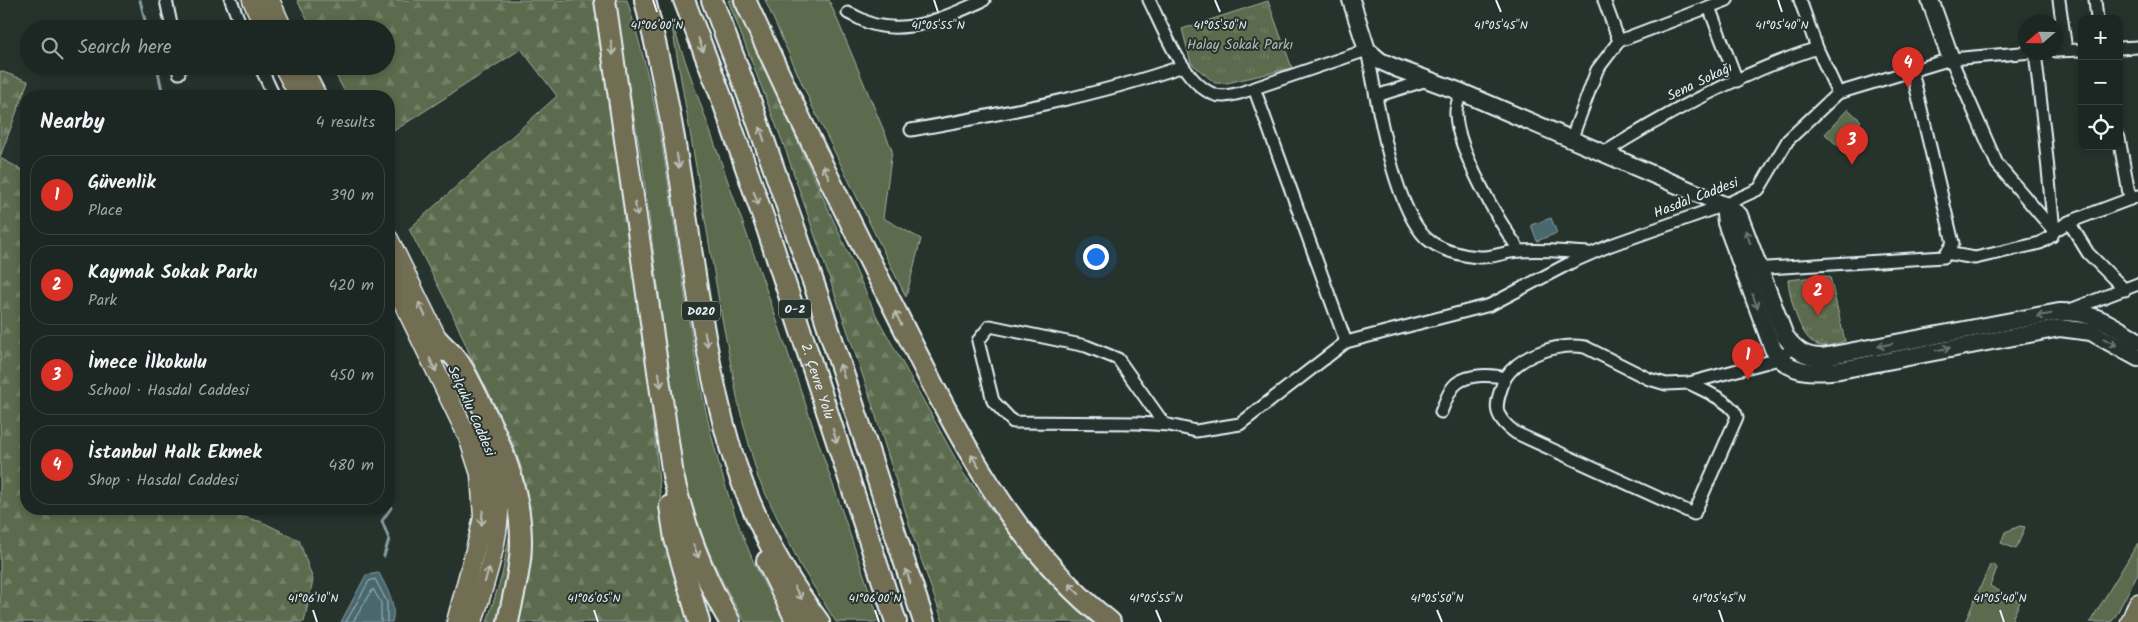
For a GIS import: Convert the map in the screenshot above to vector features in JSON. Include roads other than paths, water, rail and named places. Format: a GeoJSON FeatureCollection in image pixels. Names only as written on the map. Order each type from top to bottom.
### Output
{"type":"FeatureCollection","features":[{"type":"Feature","properties":{"kind":"highway"},"geometry":{"type":"LineString","coordinates":[[605,0],[673,476],[681,511],[691,540],[718,601],[730,622]]}},
{"type":"Feature","properties":{"kind":"highway"},"geometry":{"type":"LineString","coordinates":[[633,0],[650,63],[670,113]]}},
{"type":"Feature","properties":{"kind":"highway","name":"D020"},"geometry":{"type":"LineString","coordinates":[[645,0],[670,113],[699,300],[714,382],[730,447],[752,504]]}},
{"type":"Feature","properties":{"kind":"highway","name":"2. Çevre Yolu"},"geometry":{"type":"LineString","coordinates":[[684,0],[721,96],[767,228],[896,622]]}},
{"type":"Feature","properties":{"kind":"highway","name":"2. Çevre Yolu"},"geometry":{"type":"LineString","coordinates":[[712,0],[750,100],[817,293],[924,622]]}},
{"type":"Feature","properties":{"kind":"highway"},"geometry":{"type":"LineString","coordinates":[[745,0],[849,219],[917,356],[974,460],[1021,529],[1045,559],[1074,590],[1110,622]]}},
{"type":"Feature","properties":{"kind":"highway"},"geometry":{"type":"LineString","coordinates":[[438,340],[456,359],[494,430],[515,489],[521,543],[519,565],[508,622]]}},
{"type":"Feature","properties":{"kind":"highway"},"geometry":{"type":"LineString","coordinates":[[668,436],[667,477],[675,539],[699,622]]}},
{"type":"Feature","properties":{"kind":"highway"},"geometry":{"type":"LineString","coordinates":[[752,504],[770,570],[797,622]]}},
{"type":"Feature","properties":{"kind":"highway"},"geometry":{"type":"LineString","coordinates":[[752,504],[783,567],[801,598],[819,622]]}},
{"type":"Feature","properties":{"kind":"main road"},"geometry":{"type":"LineString","coordinates":[[252,0],[261,20]]}},
{"type":"Feature","properties":{"kind":"main road"},"geometry":{"type":"LineString","coordinates":[[270,0],[279,20]]}},
{"type":"Feature","properties":{"kind":"main road"},"geometry":{"type":"LineString","coordinates":[[288,75],[296,90]]}},
{"type":"Feature","properties":{"kind":"main road"},"geometry":{"type":"LineString","coordinates":[[306,75],[314,90]]}},
{"type":"Feature","properties":{"kind":"main road","name":"Selçuklu Caddesi"},"geometry":{"type":"LineString","coordinates":[[395,251],[478,420],[490,446],[497,471],[500,515],[498,536],[473,622]]}},
{"type":"Feature","properties":{"kind":"main road","name":"Selçuklu Caddesi"},"geometry":{"type":"LineString","coordinates":[[395,286],[468,437],[480,474],[482,517],[480,535],[456,622]]}},
{"type":"Feature","properties":{"kind":"main road"},"geometry":{"type":"LineString","coordinates":[[2130,622],[2138,603]]}},
{"type":"Feature","properties":{"kind":"street"},"geometry":{"type":"LineString","coordinates":[[166,0],[170,20]]}},
{"type":"Feature","properties":{"kind":"street"},"geometry":{"type":"LineString","coordinates":[[231,0],[239,20]]}},
{"type":"Feature","properties":{"kind":"street"},"geometry":{"type":"LineString","coordinates":[[848,13],[869,23],[891,27],[918,25],[948,16],[984,0]]}},
{"type":"Feature","properties":{"kind":"street"},"geometry":{"type":"LineString","coordinates":[[1149,0],[1183,66],[1197,83],[1214,94],[1226,96],[1254,88],[1367,50]]}},
{"type":"Feature","properties":{"kind":"street"},"geometry":{"type":"LineString","coordinates":[[1351,0],[1367,50],[1389,154],[1403,201],[1426,238],[1441,247],[1459,254],[1481,258],[1520,251],[1593,253]]}},
{"type":"Feature","properties":{"kind":"street"},"geometry":{"type":"LineString","coordinates":[[1604,0],[1619,41]]}},
{"type":"Feature","properties":{"kind":"street"},"geometry":{"type":"LineString","coordinates":[[1571,140],[1597,70],[1619,41],[1727,0]]}},
{"type":"Feature","properties":{"kind":"street"},"geometry":{"type":"LineString","coordinates":[[1800,0],[1817,48],[1838,93]]}},
{"type":"Feature","properties":{"kind":"street"},"geometry":{"type":"LineString","coordinates":[[1930,0],[1951,59],[1996,164],[2054,231]]}},
{"type":"Feature","properties":{"kind":"street"},"geometry":{"type":"LineString","coordinates":[[2059,0],[2060,15]]}},
{"type":"Feature","properties":{"kind":"street"},"geometry":{"type":"LineString","coordinates":[[2095,0],[2096,15]]}},
{"type":"Feature","properties":{"kind":"street"},"geometry":{"type":"LineString","coordinates":[[1709,8],[1737,80]]}},
{"type":"Feature","properties":{"kind":"street"},"geometry":{"type":"LineString","coordinates":[[2123,48],[2138,47]]}},
{"type":"Feature","properties":{"kind":"street","name":"Sena Sokağı"},"geometry":{"type":"LineString","coordinates":[[1602,154],[1651,123],[1706,94],[1778,61],[1817,48]]}},
{"type":"Feature","properties":{"kind":"street"},"geometry":{"type":"LineString","coordinates":[[1367,50],[1380,61],[1396,68],[1461,92],[1724,205],[1726,223],[1785,336],[1794,347],[1805,355],[1822,357],[2066,312],[2082,313],[2097,317],[2138,341]]}},
{"type":"Feature","properties":{"kind":"street"},"geometry":{"type":"LineString","coordinates":[[2063,51],[2078,50]]}},
{"type":"Feature","properties":{"kind":"street","name":"Hasdal Caddesi"},"geometry":{"type":"LineString","coordinates":[[1346,342],[1490,305],[1593,253],[1724,205],[1759,189],[1788,140],[1838,93],[1951,59],[2018,53]]}},
{"type":"Feature","properties":{"kind":"street"},"geometry":{"type":"LineString","coordinates":[[1946,253],[1974,258],[2002,253],[2040,242],[2052,236],[2054,231],[2046,139],[2034,60]]}},
{"type":"Feature","properties":{"kind":"street"},"geometry":{"type":"LineString","coordinates":[[911,130],[1017,110],[1157,75],[1183,66]]}},
{"type":"Feature","properties":{"kind":"street"},"geometry":{"type":"LineString","coordinates":[[1751,269],[1944,257],[1953,243],[1912,71]]}},
{"type":"Feature","properties":{"kind":"street"},"geometry":{"type":"LineString","coordinates":[[264,75],[271,90]]}},
{"type":"Feature","properties":{"kind":"street"},"geometry":{"type":"LineString","coordinates":[[1376,96],[1427,80]]}},
{"type":"Feature","properties":{"kind":"street"},"geometry":{"type":"LineString","coordinates":[[1169,425],[1013,422],[993,400],[978,341],[990,326],[1086,346],[1118,359],[1164,424],[1169,425],[1196,431],[1240,424],[1346,342],[1254,88]]}},
{"type":"Feature","properties":{"kind":"street"},"geometry":{"type":"LineString","coordinates":[[1461,92],[1455,112],[1460,139],[1503,228],[1520,251]]}},
{"type":"Feature","properties":{"kind":"street"},"geometry":{"type":"LineString","coordinates":[[2054,231],[2069,222],[2134,197],[2122,150]]}},
{"type":"Feature","properties":{"kind":"street"},"geometry":{"type":"LineString","coordinates":[[2069,222],[2088,253],[2125,290]]}},
{"type":"Feature","properties":{"kind":"street"},"geometry":{"type":"LineString","coordinates":[[1751,269],[1774,349],[1779,359],[1797,369],[1820,372],[2060,328],[2091,332],[2138,358]]}},
{"type":"Feature","properties":{"kind":"street"},"geometry":{"type":"LineString","coordinates":[[2066,312],[2138,284]]}},
{"type":"Feature","properties":{"kind":"street"},"geometry":{"type":"LineString","coordinates":[[1689,383],[1729,404],[1736,412],[1737,417],[1694,514],[1516,433],[1502,422],[1498,412],[1498,396],[1505,378],[1520,362],[1553,348],[1574,345],[1585,347],[1649,379],[1666,384],[1689,383],[1779,359],[1794,347]]}},
{"type":"Feature","properties":{"kind":"street"},"geometry":{"type":"LineString","coordinates":[[1441,412],[1452,390],[1458,383],[1482,376],[1494,375],[1505,378]]}},
{"type":"Feature","properties":{"kind":"water"},"geometry":{"type":"Polygon","coordinates":[[[1551,218],[1557,233],[1537,241],[1531,225],[1551,218]]]}},
{"type":"Feature","properties":{"kind":"water"},"geometry":{"type":"Polygon","coordinates":[[[379,573],[392,603],[392,622],[341,622],[366,575],[379,573]]]}},
{"type":"Feature","properties":{"kind":"waterway"},"geometry":{"type":"LineString","coordinates":[[140,0],[145,20]]}},
{"type":"Feature","properties":{"kind":"waterway"},"geometry":{"type":"LineString","coordinates":[[159,75],[162,90]]}},
{"type":"Feature","properties":{"kind":"waterway"},"geometry":{"type":"LineString","coordinates":[[384,556],[389,539],[382,521],[386,515]]}},
{"type":"Feature","properties":{"kind":"place","name":"İstanbul Halk Ekmek"},"geometry":{"type":"Point","coordinates":[1908,88]}},
{"type":"Feature","properties":{"kind":"place","name":"İmece İlkokulu"},"geometry":{"type":"Point","coordinates":[1852,165]}},
{"type":"Feature","properties":{"kind":"place","name":"Kaymak Sokak Parkı"},"geometry":{"type":"Point","coordinates":[1818,316]}},
{"type":"Feature","properties":{"kind":"place","name":"Güvenlik"},"geometry":{"type":"Point","coordinates":[1748,380]}},
{"type":"Feature","properties":{"kind":"park label","name":"Halay Sokak Parkı"},"geometry":{"type":"Point","coordinates":[1240,45]}}]}
